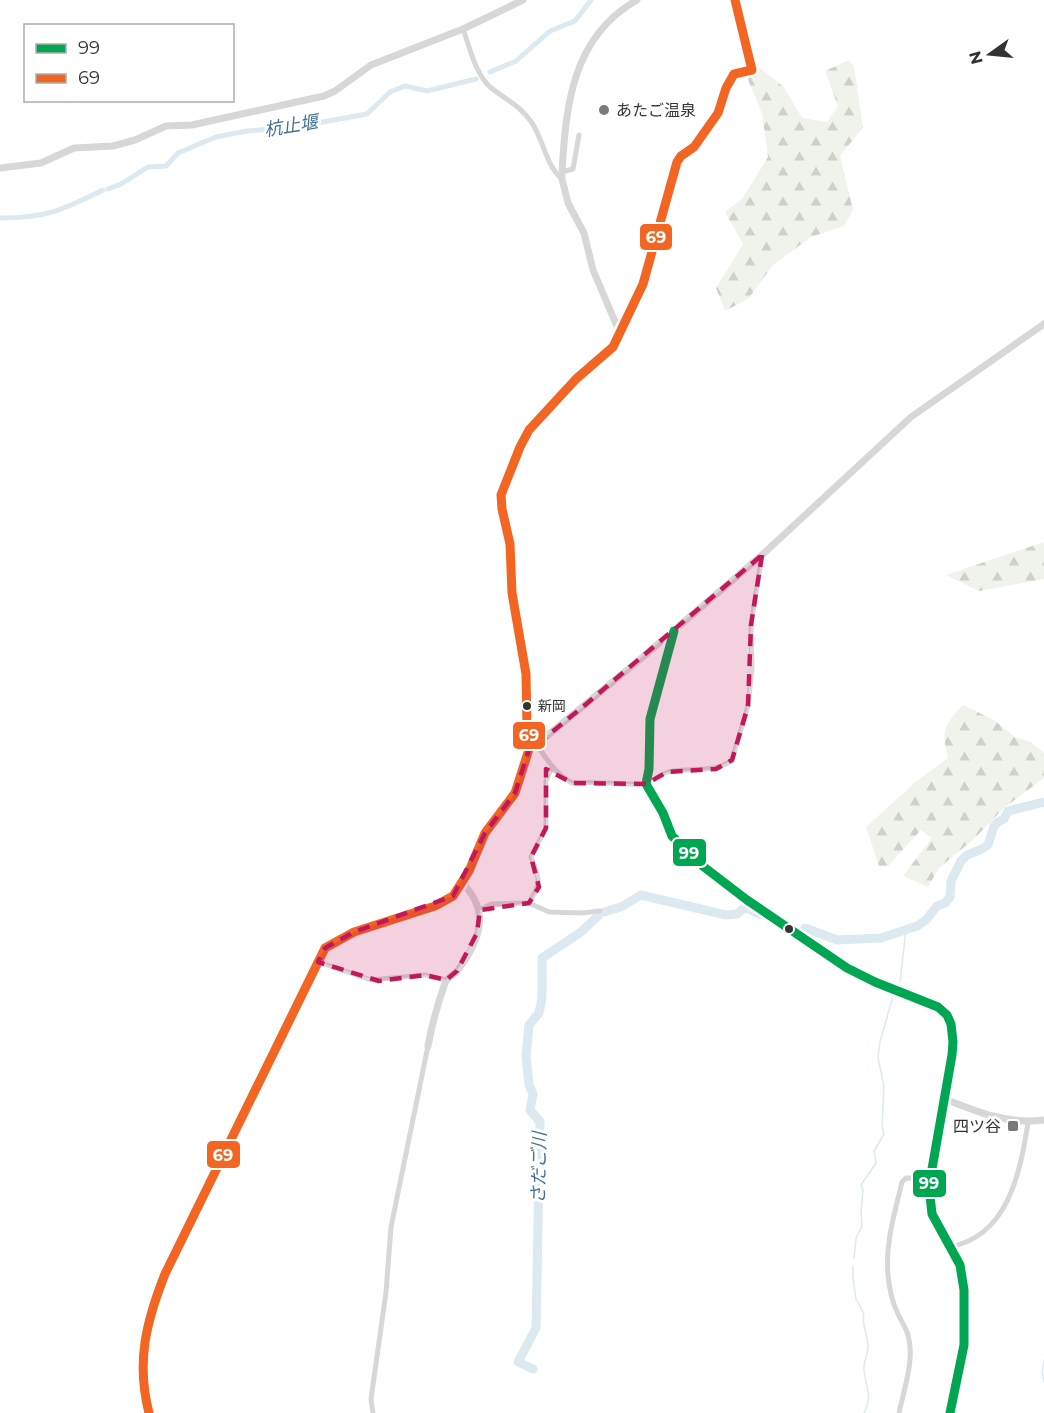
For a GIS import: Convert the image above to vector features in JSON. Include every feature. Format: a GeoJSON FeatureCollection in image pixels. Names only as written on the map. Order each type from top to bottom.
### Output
{"type":"FeatureCollection","features":[{"type":"Feature","properties":{"kind":"street"},"geometry":{"type":"LineString","coordinates":[[0,168],[40,163],[74,148],[113,146],[135,140],[166,126],[192,125],[324,96],[335,91],[371,65],[463,29],[523,0]]}},
{"type":"Feature","properties":{"kind":"street"},"geometry":{"type":"LineString","coordinates":[[619,331],[593,270],[584,233],[568,202],[562,175],[565,118],[588,47],[603,26],[619,10],[637,0]]}},
{"type":"Feature","properties":{"kind":"street"},"geometry":{"type":"LineString","coordinates":[[735,0],[752,70],[734,74],[726,88],[718,112],[700,140],[677,162],[643,284],[613,346],[608,353],[576,379],[529,430],[501,495],[510,544],[512,593],[526,675],[527,729],[534,744],[563,778],[572,783],[646,784],[667,772],[699,768],[716,769],[732,760],[748,706],[752,669],[751,624],[762,555]]}},
{"type":"Feature","properties":{"kind":"street"},"geometry":{"type":"LineString","coordinates":[[463,29],[480,73],[490,87],[519,106],[533,124],[552,171],[562,175]]}},
{"type":"Feature","properties":{"kind":"street"},"geometry":{"type":"LineString","coordinates":[[562,175],[573,169],[579,135]]}},
{"type":"Feature","properties":{"kind":"street"},"geometry":{"type":"LineString","coordinates":[[149,1413],[142,1358],[154,1302],[165,1275],[325,948],[354,932],[435,906],[453,896],[462,883],[484,833],[515,793],[534,744],[674,631],[762,555],[911,417],[1044,324]]}},
{"type":"Feature","properties":{"kind":"street"},"geometry":{"type":"LineString","coordinates":[[674,631],[650,719],[649,769],[646,784],[663,813],[672,836],[704,867],[747,900],[847,968],[886,987],[938,1007],[947,1015],[951,1024],[953,1042],[945,1099],[929,1179],[932,1214],[960,1265],[964,1290],[964,1345],[950,1413]]}},
{"type":"Feature","properties":{"kind":"street"},"geometry":{"type":"LineString","coordinates":[[529,903],[539,887],[538,874],[531,857],[546,828],[546,781],[552,767]]}},
{"type":"Feature","properties":{"kind":"street"},"geometry":{"type":"LineString","coordinates":[[373,1413],[371,1399],[386,1292],[391,1227],[432,1022],[446,980],[457,971],[471,947],[481,918],[472,892],[462,883]]}},
{"type":"Feature","properties":{"kind":"street"},"geometry":{"type":"LineString","coordinates":[[480,910],[491,904],[529,903],[549,912],[600,911]]}},
{"type":"Feature","properties":{"kind":"street"},"geometry":{"type":"LineString","coordinates":[[318,962],[370,980],[379,981],[408,975],[425,975],[446,980]]}},
{"type":"Feature","properties":{"kind":"street"},"geometry":{"type":"LineString","coordinates":[[945,1099],[1011,1121],[1028,1123],[1044,1120]]}},
{"type":"Feature","properties":{"kind":"street"},"geometry":{"type":"LineString","coordinates":[[949,1247],[964,1244],[986,1230],[1000,1214],[1012,1193],[1028,1123]]}},
{"type":"Feature","properties":{"kind":"street"},"geometry":{"type":"LineString","coordinates":[[899,1413],[909,1368],[910,1346],[908,1334],[897,1313],[889,1287],[887,1271],[890,1234],[902,1182],[906,1178],[929,1179]]}},
{"type":"Feature","properties":{"kind":"highlighted area"},"geometry":{"type":"Polygon","coordinates":[[[762,555],[751,625],[748,706],[732,760],[716,769],[667,772],[646,784],[572,783],[546,769],[546,828],[531,857],[539,887],[529,903],[480,910],[477,933],[457,971],[446,980],[425,975],[379,981],[318,962],[325,948],[354,932],[453,896],[485,833],[515,793],[531,743],[537,744],[579,710],[762,555]]]}},
{"type":"Feature","properties":{"kind":"green space"},"geometry":{"type":"Polygon","coordinates":[[[749,60],[784,87],[802,118],[827,122],[838,106],[825,71],[849,60],[854,67],[863,127],[840,156],[853,210],[844,226],[811,237],[773,265],[748,299],[725,311],[716,288],[743,244],[725,212],[742,199],[768,157],[762,113],[743,68],[749,60]]]}},
{"type":"Feature","properties":{"kind":"green space"},"geometry":{"type":"Polygon","coordinates":[[[1044,542],[1044,579],[979,591],[946,575],[1044,542]]]}},
{"type":"Feature","properties":{"kind":"green space"},"geometry":{"type":"Polygon","coordinates":[[[963,705],[994,720],[1015,737],[1031,742],[1044,753],[1044,778],[1004,808],[975,838],[939,868],[928,887],[903,876],[932,838],[921,830],[888,866],[879,866],[866,827],[918,780],[948,758],[945,741],[946,728],[963,705]]]}},
{"type":"Feature","properties":{"kind":"waterway","name":"杭止堰"},"geometry":{"type":"LineString","coordinates":[[490,72],[516,61],[550,31],[575,21],[591,0]]}},
{"type":"Feature","properties":{"kind":"waterway","name":"杭止堰"},"geometry":{"type":"LineString","coordinates":[[108,189],[121,184],[148,167],[166,166],[178,153],[216,137],[247,131],[295,127],[367,114],[390,92],[405,86],[427,91],[476,79]]}},
{"type":"Feature","properties":{"kind":"waterway","name":"杭止堰"},"geometry":{"type":"LineString","coordinates":[[0,218],[54,212],[103,190]]}},
{"type":"Feature","properties":{"kind":"waterway","name":"さだご川"},"geometry":{"type":"LineString","coordinates":[[805,928],[837,940],[881,938],[917,926],[926,920],[937,906],[945,903],[950,897],[951,881],[961,861],[967,855],[988,845],[994,826],[1004,819],[1008,811],[1044,802]]}},
{"type":"Feature","properties":{"kind":"waterway","name":"さだご川"},"geometry":{"type":"LineString","coordinates":[[604,912],[621,907],[641,895],[726,915],[737,914],[745,907],[761,915]]}},
{"type":"Feature","properties":{"kind":"waterway","name":"さだご川"},"geometry":{"type":"LineString","coordinates":[[533,1369],[518,1362],[536,1328],[540,1122],[530,1110],[533,1094],[529,1085],[526,1056],[529,1025],[539,1013],[542,998],[542,958],[581,932],[598,916]]}},
{"type":"Feature","properties":{"kind":"waterway"},"geometry":{"type":"LineString","coordinates":[[900,982],[906,929]]}},
{"type":"Feature","properties":{"kind":"waterway"},"geometry":{"type":"LineString","coordinates":[[854,1258],[856,1238],[862,1226],[863,1190],[861,1185],[876,1163],[874,1151],[884,1134],[882,1127],[884,1086],[878,1058],[880,1042],[893,996]]}},
{"type":"Feature","properties":{"kind":"waterway"},"geometry":{"type":"LineString","coordinates":[[853,1266],[856,1299],[864,1314],[863,1322],[868,1342],[864,1367],[868,1396],[864,1413]]}},
{"type":"Feature","properties":{"kind":"waterway"},"geometry":{"type":"LineString","coordinates":[[1044,1360],[1042,1372],[1044,1382]]}},
{"type":"Feature","properties":{"kind":"transit line","name":"69"},"geometry":{"type":"LineString","coordinates":[[149,1413],[143,1377],[143,1359],[148,1326],[165,1274],[325,948],[354,932],[435,906],[453,896],[469,871],[485,833],[515,793],[531,743],[527,729],[526,674],[512,593],[510,544],[501,495],[529,430],[576,379],[613,347],[643,284],[677,162],[681,156],[694,147],[718,113],[726,88],[734,74],[752,70],[735,0]]}},
{"type":"Feature","properties":{"kind":"transit line","name":"99"},"geometry":{"type":"LineString","coordinates":[[674,631],[650,719],[649,769],[646,784],[663,813],[672,836],[704,867],[747,900],[847,968],[875,982],[938,1007],[947,1015],[951,1024],[952,1055],[929,1186],[932,1214],[960,1265],[964,1290],[964,1345],[950,1413]]}},
{"type":"Feature","properties":{"kind":"place","name":"あたご温泉"},"geometry":{"type":"Point","coordinates":[604,110]}},
{"type":"Feature","properties":{"kind":"place","name":"新岡"},"geometry":{"type":"Point","coordinates":[527,706]}},
{"type":"Feature","properties":{"kind":"place","name":"四ツ谷"},"geometry":{"type":"Point","coordinates":[1013,1126]}}]}
